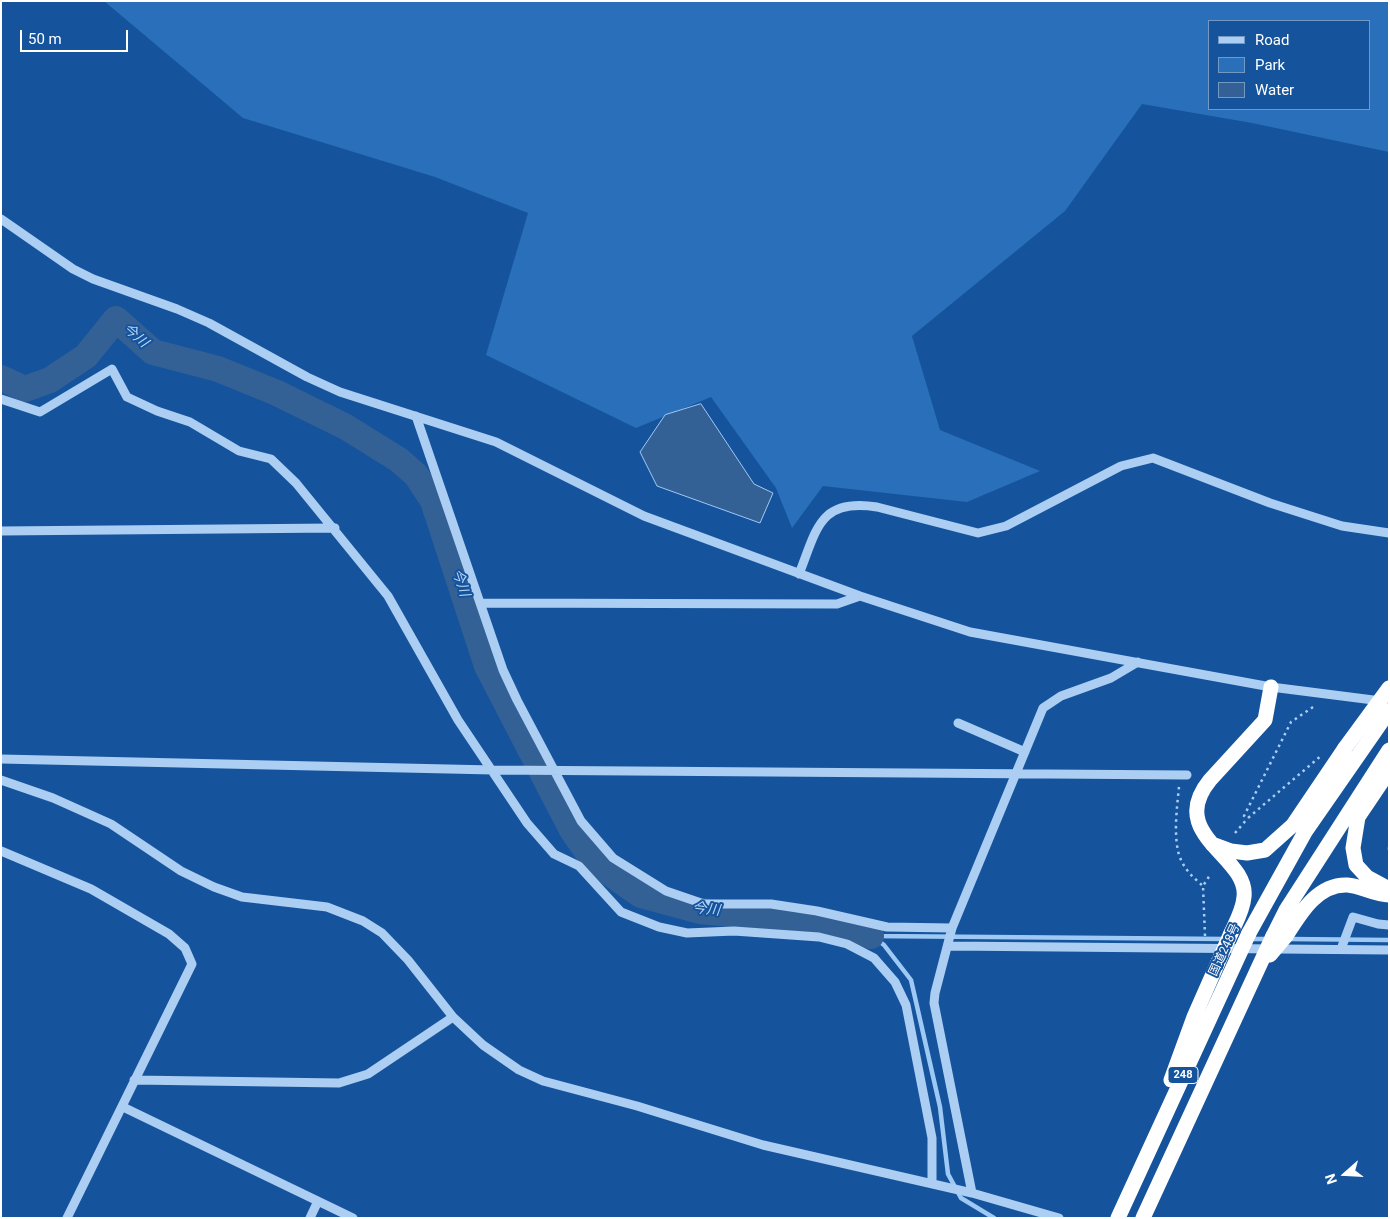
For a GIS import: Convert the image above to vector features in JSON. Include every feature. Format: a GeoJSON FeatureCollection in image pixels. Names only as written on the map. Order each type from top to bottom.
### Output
{"type":"FeatureCollection","features":[{"type":"Feature","properties":{"kind":"highway"},"geometry":{"type":"LineString","coordinates":[[1131,1190],[1194,1017],[1245,896],[1242,880],[1231,864],[1219,854],[1211,843],[1199,820],[1196,804],[1210,780],[1265,720],[1271,687]]}},
{"type":"Feature","properties":{"kind":"highway"},"geometry":{"type":"LineString","coordinates":[[1211,843],[1231,851],[1247,853],[1265,850],[1293,825],[1345,748],[1389,688]]}},
{"type":"Feature","properties":{"kind":"highway","name":"国道248号"},"geometry":{"type":"LineString","coordinates":[[1118,1218],[1159,1124],[1249,933],[1305,832],[1389,710]]}},
{"type":"Feature","properties":{"kind":"highway","name":"248"},"geometry":{"type":"LineString","coordinates":[[1143,1218],[1257,971],[1280,936],[1286,910],[1389,750]]}},
{"type":"Feature","properties":{"kind":"highway"},"geometry":{"type":"LineString","coordinates":[[1389,771],[1358,817],[1353,848],[1356,865],[1367,877],[1389,889]]}},
{"type":"Feature","properties":{"kind":"highway"},"geometry":{"type":"LineString","coordinates":[[1280,936],[1306,906],[1329,889],[1346,885],[1379,895],[1389,895]]}},
{"type":"Feature","properties":{"kind":"street"},"geometry":{"type":"LineString","coordinates":[[1,219],[73,269],[93,280],[177,309],[209,323],[307,377],[340,392],[496,442],[644,516],[860,596],[970,632],[1271,687],[1389,702]]}},
{"type":"Feature","properties":{"kind":"street"},"geometry":{"type":"LineString","coordinates":[[1,399],[40,412],[112,369],[127,397],[157,411],[190,422],[239,451],[271,459],[296,483],[335,528],[388,596],[458,720],[527,823],[554,854],[579,866],[621,912],[659,927],[687,933],[734,931],[819,937],[847,944],[874,958],[895,982],[906,1005],[932,1138],[932,1184]]}},
{"type":"Feature","properties":{"kind":"street"},"geometry":{"type":"LineString","coordinates":[[416,416],[510,685],[552,770],[581,821],[613,858],[666,891],[704,904],[771,904],[816,911],[887,927],[952,928]]}},
{"type":"Feature","properties":{"kind":"street"},"geometry":{"type":"LineString","coordinates":[[799,574],[820,522],[842,506],[860,504],[877,507],[978,533],[1006,526],[1121,466],[1153,458],[1279,506],[1342,526],[1389,533]]}},
{"type":"Feature","properties":{"kind":"street"},"geometry":{"type":"LineString","coordinates":[[1,531],[335,528]]}},
{"type":"Feature","properties":{"kind":"street"},"geometry":{"type":"LineString","coordinates":[[480,603],[837,604],[860,596]]}},
{"type":"Feature","properties":{"kind":"street"},"geometry":{"type":"LineString","coordinates":[[972,1193],[934,1003],[952,928],[1043,708],[1061,696],[1111,678],[1138,662]]}},
{"type":"Feature","properties":{"kind":"street"},"geometry":{"type":"LineString","coordinates":[[958,723],[1026,752]]}},
{"type":"Feature","properties":{"kind":"street"},"geometry":{"type":"LineString","coordinates":[[1,759],[493,770],[1187,775]]}},
{"type":"Feature","properties":{"kind":"street"},"geometry":{"type":"LineString","coordinates":[[1,780],[53,798],[111,824],[181,871],[214,887],[242,897],[326,907],[363,921],[382,933],[408,960],[453,1017],[482,1045],[519,1070],[544,1081],[637,1106],[762,1145],[948,1187],[1059,1218]]}},
{"type":"Feature","properties":{"kind":"street"},"geometry":{"type":"LineString","coordinates":[[1,851],[91,889],[168,934],[185,948],[192,964],[67,1218]]}},
{"type":"Feature","properties":{"kind":"street"},"geometry":{"type":"LineString","coordinates":[[1341,949],[1353,917],[1389,925]]}},
{"type":"Feature","properties":{"kind":"street"},"geometry":{"type":"LineString","coordinates":[[948,946],[1389,950]]}},
{"type":"Feature","properties":{"kind":"street"},"geometry":{"type":"LineString","coordinates":[[134,1080],[339,1083],[368,1074],[453,1017]]}},
{"type":"Feature","properties":{"kind":"street"},"geometry":{"type":"LineString","coordinates":[[123,1107],[353,1218]]}},
{"type":"Feature","properties":{"kind":"street"},"geometry":{"type":"LineString","coordinates":[[310,1218],[318,1201]]}},
{"type":"Feature","properties":{"kind":"path"},"geometry":{"type":"LineString","coordinates":[[1248,818],[1244,816],[1291,722],[1313,707]]}},
{"type":"Feature","properties":{"kind":"path"},"geometry":{"type":"LineString","coordinates":[[1235,834],[1248,818],[1327,750]]}},
{"type":"Feature","properties":{"kind":"path"},"geometry":{"type":"LineString","coordinates":[[1187,775],[1180,786],[1176,832],[1181,861],[1190,874],[1203,886]]}},
{"type":"Feature","properties":{"kind":"path"},"geometry":{"type":"LineString","coordinates":[[1205,932],[1203,886],[1210,875]]}},
{"type":"Feature","properties":{"kind":"green space"},"geometry":{"type":"Polygon","coordinates":[[[104,1],[1389,1],[1389,152],[1252,123],[1142,104],[1065,211],[912,336],[940,430],[1040,471],[967,502],[823,486],[792,528],[776,488],[711,397],[636,428],[486,355],[528,213],[435,177],[243,118],[104,1]]]}},
{"type":"Feature","properties":{"kind":"water"},"geometry":{"type":"Polygon","coordinates":[[[701,404],[754,484],[773,493],[760,523],[657,486],[640,452],[665,415],[701,404]]]}},
{"type":"Feature","properties":{"kind":"waterway","name":"今川"},"geometry":{"type":"LineString","coordinates":[[1,378],[25,389],[50,380],[86,356],[116,319],[153,352],[218,369],[277,393],[346,427],[399,460],[416,475],[433,501],[487,666],[572,830],[595,863],[641,895],[700,911],[833,924],[871,936]]}},
{"type":"Feature","properties":{"kind":"waterway"},"geometry":{"type":"LineString","coordinates":[[871,936],[1225,939]]}},
{"type":"Feature","properties":{"kind":"waterway"},"geometry":{"type":"LineString","coordinates":[[872,936],[884,945],[911,980],[940,1107],[948,1174],[961,1198],[994,1218]]}},
{"type":"Feature","properties":{"kind":"waterway"},"geometry":{"type":"LineString","coordinates":[[1250,939],[1268,939]]}},
{"type":"Feature","properties":{"kind":"waterway"},"geometry":{"type":"LineString","coordinates":[[1288,939],[1389,940]]}}]}
